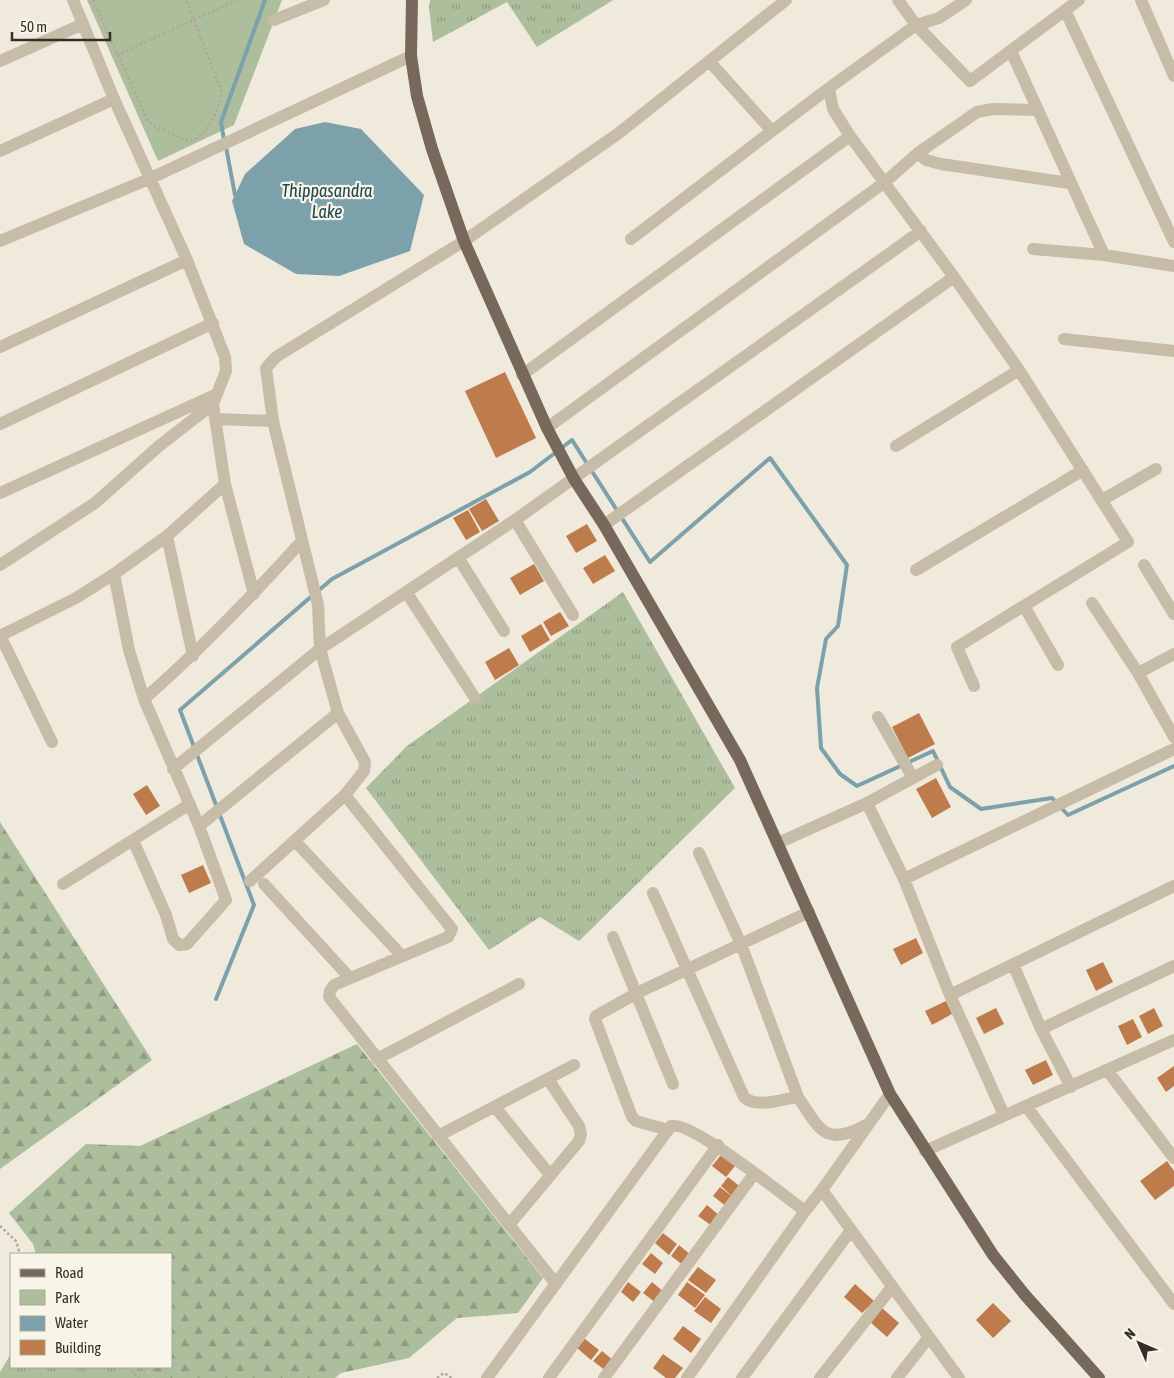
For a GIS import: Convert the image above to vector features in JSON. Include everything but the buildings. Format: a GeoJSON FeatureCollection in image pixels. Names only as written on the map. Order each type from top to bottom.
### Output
{"type":"FeatureCollection","features":[{"type":"Feature","properties":{"kind":"main road"},"geometry":{"type":"LineString","coordinates":[[412,0],[411,56],[417,96],[432,149],[464,241],[522,375],[550,433],[574,479],[604,525],[740,760],[890,1094],[993,1255],[1025,1295],[1099,1378]]}},
{"type":"Feature","properties":{"kind":"street"},"geometry":{"type":"LineString","coordinates":[[0,566],[95,503],[214,399],[226,371],[225,357],[213,323],[187,260],[114,99],[73,0]]}},
{"type":"Feature","properties":{"kind":"street"},"geometry":{"type":"LineString","coordinates":[[274,20],[324,0]]}},
{"type":"Feature","properties":{"kind":"street"},"geometry":{"type":"LineString","coordinates":[[250,881],[345,795],[366,767],[338,713],[320,649],[318,605],[301,542],[274,421],[266,368],[270,361],[464,241],[619,133],[786,0]]}},
{"type":"Feature","properties":{"kind":"street"},"geometry":{"type":"LineString","coordinates":[[898,0],[916,25],[970,81],[1079,0]]}},
{"type":"Feature","properties":{"kind":"street"},"geometry":{"type":"LineString","coordinates":[[631,238],[829,88],[916,25],[939,18],[966,0]]}},
{"type":"Feature","properties":{"kind":"street"},"geometry":{"type":"LineString","coordinates":[[1141,0],[1174,76]]}},
{"type":"Feature","properties":{"kind":"street"},"geometry":{"type":"LineString","coordinates":[[1065,10],[1174,242]]}},
{"type":"Feature","properties":{"kind":"street"},"geometry":{"type":"LineString","coordinates":[[0,61],[83,24]]}},
{"type":"Feature","properties":{"kind":"street"},"geometry":{"type":"LineString","coordinates":[[1011,51],[1069,184],[1104,255]]}},
{"type":"Feature","properties":{"kind":"street"},"geometry":{"type":"LineString","coordinates":[[0,241],[150,179],[411,56]]}},
{"type":"Feature","properties":{"kind":"street"},"geometry":{"type":"LineString","coordinates":[[709,61],[772,131]]}},
{"type":"Feature","properties":{"kind":"street"},"geometry":{"type":"LineString","coordinates":[[829,88],[834,109],[850,136],[921,231],[1019,370],[1128,542],[957,648],[974,686]]}},
{"type":"Feature","properties":{"kind":"street"},"geometry":{"type":"LineString","coordinates":[[0,151],[114,99]]}},
{"type":"Feature","properties":{"kind":"street"},"geometry":{"type":"LineString","coordinates":[[550,433],[885,182],[918,154],[977,112],[994,109],[1037,110]]}},
{"type":"Feature","properties":{"kind":"street"},"geometry":{"type":"LineString","coordinates":[[522,375],[850,136]]}},
{"type":"Feature","properties":{"kind":"street"},"geometry":{"type":"LineString","coordinates":[[918,154],[926,160],[941,164],[1069,184]]}},
{"type":"Feature","properties":{"kind":"street"},"geometry":{"type":"LineString","coordinates":[[173,768],[320,649],[516,520],[921,231]]}},
{"type":"Feature","properties":{"kind":"street"},"geometry":{"type":"LineString","coordinates":[[1033,249],[1104,255],[1174,266]]}},
{"type":"Feature","properties":{"kind":"street"},"geometry":{"type":"LineString","coordinates":[[0,347],[187,260]]}},
{"type":"Feature","properties":{"kind":"street"},"geometry":{"type":"LineString","coordinates":[[604,525],[954,277]]}},
{"type":"Feature","properties":{"kind":"street"},"geometry":{"type":"LineString","coordinates":[[0,424],[213,323]]}},
{"type":"Feature","properties":{"kind":"street"},"geometry":{"type":"LineString","coordinates":[[1064,339],[1174,351]]}},
{"type":"Feature","properties":{"kind":"street"},"geometry":{"type":"LineString","coordinates":[[896,446],[1019,370]]}},
{"type":"Feature","properties":{"kind":"street"},"geometry":{"type":"LineString","coordinates":[[214,399],[215,419],[225,484],[254,594]]}},
{"type":"Feature","properties":{"kind":"street"},"geometry":{"type":"LineString","coordinates":[[0,493],[214,399]]}},
{"type":"Feature","properties":{"kind":"street"},"geometry":{"type":"LineString","coordinates":[[215,419],[274,421]]}},
{"type":"Feature","properties":{"kind":"street"},"geometry":{"type":"LineString","coordinates":[[1102,500],[1156,469]]}},
{"type":"Feature","properties":{"kind":"street"},"geometry":{"type":"LineString","coordinates":[[916,570],[1083,470]]}},
{"type":"Feature","properties":{"kind":"street"},"geometry":{"type":"LineString","coordinates":[[52,742],[1,636],[76,598],[114,574],[168,536],[225,484]]}},
{"type":"Feature","properties":{"kind":"street"},"geometry":{"type":"LineString","coordinates":[[516,520],[573,615]]}},
{"type":"Feature","properties":{"kind":"street"},"geometry":{"type":"LineString","coordinates":[[168,536],[193,656]]}},
{"type":"Feature","properties":{"kind":"street"},"geometry":{"type":"LineString","coordinates":[[144,699],[193,656],[254,594],[301,542]]}},
{"type":"Feature","properties":{"kind":"street"},"geometry":{"type":"LineString","coordinates":[[459,558],[504,631]]}},
{"type":"Feature","properties":{"kind":"street"},"geometry":{"type":"LineString","coordinates":[[1144,565],[1174,614]]}},
{"type":"Feature","properties":{"kind":"street"},"geometry":{"type":"LineString","coordinates":[[114,574],[129,650],[144,699],[199,826],[226,900],[187,944],[179,945],[173,939],[166,915],[133,840]]}},
{"type":"Feature","properties":{"kind":"street"},"geometry":{"type":"LineString","coordinates":[[407,593],[475,698]]}},
{"type":"Feature","properties":{"kind":"street"},"geometry":{"type":"LineString","coordinates":[[1092,603],[1138,673],[1174,737]]}},
{"type":"Feature","properties":{"kind":"street"},"geometry":{"type":"LineString","coordinates":[[1024,606],[1058,665]]}},
{"type":"Feature","properties":{"kind":"street"},"geometry":{"type":"LineString","coordinates":[[1138,673],[1174,654]]}},
{"type":"Feature","properties":{"kind":"street"},"geometry":{"type":"LineString","coordinates":[[199,826],[338,713]]}},
{"type":"Feature","properties":{"kind":"street"},"geometry":{"type":"LineString","coordinates":[[878,717],[911,774]]}},
{"type":"Feature","properties":{"kind":"street"},"geometry":{"type":"LineString","coordinates":[[904,879],[1174,749]]}},
{"type":"Feature","properties":{"kind":"street"},"geometry":{"type":"LineString","coordinates":[[778,843],[867,803],[911,774],[937,766]]}},
{"type":"Feature","properties":{"kind":"street"},"geometry":{"type":"LineString","coordinates":[[345,795],[452,929],[448,937],[334,984],[329,997],[556,1284]]}},
{"type":"Feature","properties":{"kind":"street"},"geometry":{"type":"LineString","coordinates":[[867,803],[904,879],[950,995],[1004,1115]]}},
{"type":"Feature","properties":{"kind":"street"},"geometry":{"type":"LineString","coordinates":[[63,884],[190,804]]}},
{"type":"Feature","properties":{"kind":"street"},"geometry":{"type":"LineString","coordinates":[[295,841],[402,956]]}},
{"type":"Feature","properties":{"kind":"street"},"geometry":{"type":"LineString","coordinates":[[699,852],[741,944],[798,1097],[823,1132],[847,1135],[866,1125]]}},
{"type":"Feature","properties":{"kind":"street"},"geometry":{"type":"LineString","coordinates":[[264,884],[350,978]]}},
{"type":"Feature","properties":{"kind":"street"},"geometry":{"type":"LineString","coordinates":[[950,995],[1174,886]]}},
{"type":"Feature","properties":{"kind":"street"},"geometry":{"type":"LineString","coordinates":[[653,893],[744,1097],[749,1102],[759,1103],[798,1097]]}},
{"type":"Feature","properties":{"kind":"street"},"geometry":{"type":"LineString","coordinates":[[668,1130],[636,1121],[632,1117],[595,1019],[599,1013],[637,993],[809,912]]}},
{"type":"Feature","properties":{"kind":"street"},"geometry":{"type":"LineString","coordinates":[[613,937],[673,1084]]}},
{"type":"Feature","properties":{"kind":"street"},"geometry":{"type":"LineString","coordinates":[[1012,964],[1041,1029],[1071,1087]]}},
{"type":"Feature","properties":{"kind":"street"},"geometry":{"type":"LineString","coordinates":[[1041,1029],[1174,966]]}},
{"type":"Feature","properties":{"kind":"street"},"geometry":{"type":"LineString","coordinates":[[377,1059],[519,984]]}},
{"type":"Feature","properties":{"kind":"street"},"geometry":{"type":"LineString","coordinates":[[925,1151],[1107,1070],[1172,1044]]}},
{"type":"Feature","properties":{"kind":"street"},"geometry":{"type":"LineString","coordinates":[[438,1136],[574,1065]]}},
{"type":"Feature","properties":{"kind":"street"},"geometry":{"type":"LineString","coordinates":[[1107,1070],[1174,1158]]}},
{"type":"Feature","properties":{"kind":"street"},"geometry":{"type":"LineString","coordinates":[[509,1225],[579,1141],[581,1134],[579,1126],[548,1079]]}},
{"type":"Feature","properties":{"kind":"street"},"geometry":{"type":"LineString","coordinates":[[687,1378],[805,1210],[822,1190],[866,1125],[890,1094]]}},
{"type":"Feature","properties":{"kind":"street"},"geometry":{"type":"LineString","coordinates":[[1026,1106],[1174,1304]]}},
{"type":"Feature","properties":{"kind":"street"},"geometry":{"type":"LineString","coordinates":[[495,1107],[550,1176]]}},
{"type":"Feature","properties":{"kind":"street"},"geometry":{"type":"LineString","coordinates":[[487,1378],[671,1126],[678,1126],[718,1145],[754,1174],[805,1210]]}},
{"type":"Feature","properties":{"kind":"street"},"geometry":{"type":"LineString","coordinates":[[549,1378],[718,1145]]}},
{"type":"Feature","properties":{"kind":"street"},"geometry":{"type":"LineString","coordinates":[[604,1378],[754,1174]]}},
{"type":"Feature","properties":{"kind":"street"},"geometry":{"type":"LineString","coordinates":[[822,1190],[959,1378]]}},
{"type":"Feature","properties":{"kind":"street"},"geometry":{"type":"LineString","coordinates":[[742,1378],[851,1230]]}},
{"type":"Feature","properties":{"kind":"street"},"geometry":{"type":"LineString","coordinates":[[820,1378],[892,1287]]}},
{"type":"Feature","properties":{"kind":"street"},"geometry":{"type":"LineString","coordinates":[[898,1378],[929,1337]]}},
{"type":"Feature","properties":{"kind":"path"},"geometry":{"type":"LineString","coordinates":[[93,0],[147,119],[154,126],[189,141],[194,140],[206,128],[221,97],[221,90],[186,0]]}},
{"type":"Feature","properties":{"kind":"path"},"geometry":{"type":"LineString","coordinates":[[117,56],[237,0]]}},
{"type":"Feature","properties":{"kind":"path"},"geometry":{"type":"LineString","coordinates":[[0,1226],[16,1242],[20,1253]]}},
{"type":"Feature","properties":{"kind":"path"},"geometry":{"type":"LineString","coordinates":[[128,1368],[139,1378]]}},
{"type":"Feature","properties":{"kind":"path"},"geometry":{"type":"LineString","coordinates":[[436,1378],[444,1373],[452,1378]]}},
{"type":"Feature","properties":{"kind":"green space"},"geometry":{"type":"Polygon","coordinates":[[[87,0],[282,0],[234,125],[158,161],[87,0]]]}},
{"type":"Feature","properties":{"kind":"green space"},"geometry":{"type":"Polygon","coordinates":[[[430,0],[613,0],[537,47],[507,2],[433,42],[429,8],[430,0]]]}},
{"type":"Feature","properties":{"kind":"green space"},"geometry":{"type":"Polygon","coordinates":[[[623,592],[735,788],[579,941],[540,917],[489,950],[366,788],[407,746],[623,592]]]}},
{"type":"Feature","properties":{"kind":"green space"},"geometry":{"type":"Polygon","coordinates":[[[0,822],[152,1060],[0,1169],[0,822]]]}},
{"type":"Feature","properties":{"kind":"green space"},"geometry":{"type":"Polygon","coordinates":[[[357,1044],[543,1278],[518,1313],[457,1318],[409,1358],[341,1373],[335,1378],[154,1378],[143,1368],[172,1368],[172,1253],[36,1253],[33,1244],[9,1213],[86,1144],[140,1146],[357,1044]]]}},
{"type":"Feature","properties":{"kind":"green space"},"geometry":{"type":"Polygon","coordinates":[[[10,1356],[10,1368],[143,1368],[154,1378],[0,1378],[0,1372],[10,1356]]]}},
{"type":"Feature","properties":{"kind":"water","name":"Thippasandra Lake"},"geometry":{"type":"Polygon","coordinates":[[[325,122],[361,129],[424,195],[410,251],[339,276],[296,274],[244,244],[232,201],[245,174],[295,129],[325,122]]]}},
{"type":"Feature","properties":{"kind":"waterway"},"geometry":{"type":"LineString","coordinates":[[224,140],[221,122],[265,0]]}},
{"type":"Feature","properties":{"kind":"waterway"},"geometry":{"type":"LineString","coordinates":[[226,147],[235,195]]}},
{"type":"Feature","properties":{"kind":"waterway"},"geometry":{"type":"LineString","coordinates":[[318,591],[332,579],[530,472],[572,440],[650,562],[770,458],[847,565],[838,626],[826,639],[817,688],[821,748],[840,774],[857,786],[933,751],[950,787],[981,809],[1052,798],[1068,815],[1174,766]]}},
{"type":"Feature","properties":{"kind":"waterway"},"geometry":{"type":"LineString","coordinates":[[216,999],[254,905],[180,710],[313,595]]}}]}
